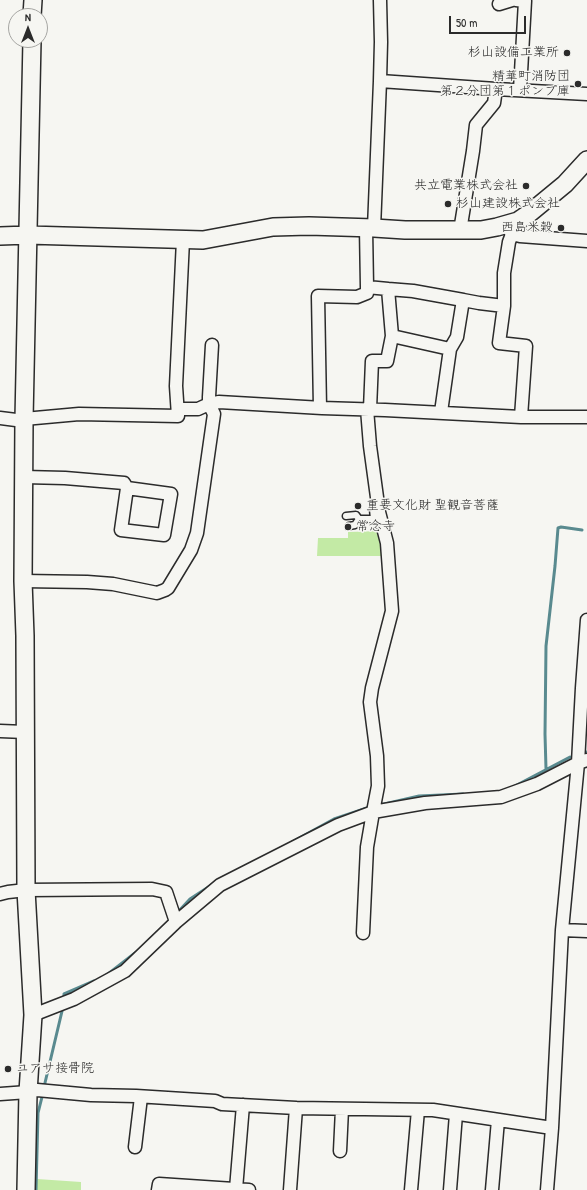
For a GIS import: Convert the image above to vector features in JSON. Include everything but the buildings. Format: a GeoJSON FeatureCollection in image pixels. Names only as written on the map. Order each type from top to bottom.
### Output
{"type":"FeatureCollection","features":[{"type":"Feature","properties":{"kind":"street"},"geometry":{"type":"LineString","coordinates":[[320,408],[318,296],[357,297],[367,293],[380,81],[380,0]]}},
{"type":"Feature","properties":{"kind":"street"},"geometry":{"type":"LineString","coordinates":[[499,4],[512,0]]}},
{"type":"Feature","properties":{"kind":"street"},"geometry":{"type":"LineString","coordinates":[[516,0],[524,1],[520,90]]}},
{"type":"Feature","properties":{"kind":"street"},"geometry":{"type":"LineString","coordinates":[[26,1190],[28,1092],[33,1014],[26,890],[25,636],[23,581],[24,419],[32,48]]}},
{"type":"Feature","properties":{"kind":"street"},"geometry":{"type":"LineString","coordinates":[[380,81],[587,94]]}},
{"type":"Feature","properties":{"kind":"street"},"geometry":{"type":"LineString","coordinates":[[460,231],[476,125],[494,103],[496,89]]}},
{"type":"Feature","properties":{"kind":"street"},"geometry":{"type":"LineString","coordinates":[[521,417],[526,346],[499,344],[504,306],[504,273],[509,242],[509,230],[518,221],[565,184],[587,160]]}},
{"type":"Feature","properties":{"kind":"street"},"geometry":{"type":"LineString","coordinates":[[0,236],[28,235],[203,240],[274,227],[309,226],[405,230],[509,230],[520,236],[587,241]]}},
{"type":"Feature","properties":{"kind":"street"},"geometry":{"type":"LineString","coordinates":[[0,418],[16,420],[79,414],[178,416],[176,386],[182,240]]}},
{"type":"Feature","properties":{"kind":"street"},"geometry":{"type":"LineString","coordinates":[[367,287],[413,291],[504,306]]}},
{"type":"Feature","properties":{"kind":"street"},"geometry":{"type":"LineString","coordinates":[[363,933],[367,848],[372,812],[378,786],[377,756],[370,702],[372,688],[392,611],[386,543],[379,512],[370,446],[368,409],[372,361],[387,361],[392,336],[388,289]]}},
{"type":"Feature","properties":{"kind":"street"},"geometry":{"type":"LineString","coordinates":[[441,412],[450,349],[457,337],[463,300]]}},
{"type":"Feature","properties":{"kind":"street"},"geometry":{"type":"LineString","coordinates":[[392,336],[450,349]]}},
{"type":"Feature","properties":{"kind":"street"},"geometry":{"type":"LineString","coordinates":[[23,581],[113,584],[157,593],[168,588],[191,550],[197,534],[214,414],[209,404],[212,345]]}},
{"type":"Feature","properties":{"kind":"street"},"geometry":{"type":"LineString","coordinates":[[178,409],[198,408],[219,402],[521,417],[587,417]]}},
{"type":"Feature","properties":{"kind":"street"},"geometry":{"type":"LineString","coordinates":[[24,476],[124,483],[127,488],[121,530],[164,535],[171,494],[127,488]]}},
{"type":"Feature","properties":{"kind":"street"},"geometry":{"type":"LineString","coordinates":[[547,1190],[552,1128],[562,930],[583,761],[582,688],[587,620]]}},
{"type":"Feature","properties":{"kind":"street"},"geometry":{"type":"LineString","coordinates":[[0,731],[25,732]]}},
{"type":"Feature","properties":{"kind":"street"},"geometry":{"type":"LineString","coordinates":[[33,1014],[74,999],[125,971],[176,922],[220,885],[338,825],[372,812],[425,803],[501,797],[537,784],[583,761]]}},
{"type":"Feature","properties":{"kind":"street"},"geometry":{"type":"LineString","coordinates":[[0,894],[26,890],[152,889],[166,892],[176,922]]}},
{"type":"Feature","properties":{"kind":"street"},"geometry":{"type":"LineString","coordinates":[[562,930],[587,931]]}},
{"type":"Feature","properties":{"kind":"street"},"geometry":{"type":"LineString","coordinates":[[0,1094],[37,1090],[91,1095],[215,1101],[222,1104],[296,1108],[433,1110],[552,1128]]}},
{"type":"Feature","properties":{"kind":"street"},"geometry":{"type":"LineString","coordinates":[[136,1147],[141,1097]]}},
{"type":"Feature","properties":{"kind":"street"},"geometry":{"type":"LineString","coordinates":[[236,1189],[243,1105]]}},
{"type":"Feature","properties":{"kind":"street"},"geometry":{"type":"LineString","coordinates":[[290,1190],[296,1108]]}},
{"type":"Feature","properties":{"kind":"street"},"geometry":{"type":"LineString","coordinates":[[340,1150],[342,1109]]}},
{"type":"Feature","properties":{"kind":"street"},"geometry":{"type":"LineString","coordinates":[[411,1190],[418,1110]]}},
{"type":"Feature","properties":{"kind":"street"},"geometry":{"type":"LineString","coordinates":[[450,1190],[456,1114]]}},
{"type":"Feature","properties":{"kind":"street"},"geometry":{"type":"LineString","coordinates":[[492,1190],[498,1120]]}},
{"type":"Feature","properties":{"kind":"street"},"geometry":{"type":"LineString","coordinates":[[158,1190],[159,1184],[249,1190]]}},
{"type":"Feature","properties":{"kind":"lane"},"geometry":{"type":"LineString","coordinates":[[346,516],[356,516],[360,519],[374,519],[372,496],[377,496]]}},
{"type":"Feature","properties":{"kind":"lane"},"geometry":{"type":"LineString","coordinates":[[349,526],[355,525],[360,519]]}},
{"type":"Feature","properties":{"kind":"green space"},"geometry":{"type":"Polygon","coordinates":[[[381,531],[383,556],[317,556],[318,538],[348,538],[348,532],[381,531]]]}},
{"type":"Feature","properties":{"kind":"green space"},"geometry":{"type":"Polygon","coordinates":[[[37,1179],[81,1182],[81,1190],[37,1190],[37,1179]]]}},
{"type":"Feature","properties":{"kind":"waterway"},"geometry":{"type":"LineString","coordinates":[[546,769],[546,646],[558,528],[561,527],[582,530]]}},
{"type":"Feature","properties":{"kind":"waterway"},"geometry":{"type":"LineString","coordinates":[[583,753],[587,752]]}},
{"type":"Feature","properties":{"kind":"waterway"},"geometry":{"type":"LineString","coordinates":[[515,786],[570,757]]}},
{"type":"Feature","properties":{"kind":"waterway"},"geometry":{"type":"LineString","coordinates":[[380,805],[419,796],[463,794]]}},
{"type":"Feature","properties":{"kind":"waterway"},"geometry":{"type":"LineString","coordinates":[[292,842],[334,819],[367,808]]}},
{"type":"Feature","properties":{"kind":"waterway"},"geometry":{"type":"LineString","coordinates":[[177,913],[190,899],[213,884]]}},
{"type":"Feature","properties":{"kind":"waterway"},"geometry":{"type":"LineString","coordinates":[[108,974],[135,953]]}},
{"type":"Feature","properties":{"kind":"waterway"},"geometry":{"type":"LineString","coordinates":[[64,1000],[64,994],[94,981]]}},
{"type":"Feature","properties":{"kind":"waterway"},"geometry":{"type":"LineString","coordinates":[[44,1087],[63,1007]]}},
{"type":"Feature","properties":{"kind":"waterway"},"geometry":{"type":"LineString","coordinates":[[36,1190],[38,1113],[43,1093]]}},
{"type":"Feature","properties":{"kind":"place","name":"杉山設備工業所"},"geometry":{"type":"Point","coordinates":[567,53]}},
{"type":"Feature","properties":{"kind":"place","name":"精華町消防団 第２分団第１ポンプ庫"},"geometry":{"type":"Point","coordinates":[578,84]}},
{"type":"Feature","properties":{"kind":"place","name":"共立電業株式会社"},"geometry":{"type":"Point","coordinates":[526,186]}},
{"type":"Feature","properties":{"kind":"place","name":"杉山建設株式会社"},"geometry":{"type":"Point","coordinates":[448,204]}},
{"type":"Feature","properties":{"kind":"place","name":"西島米穀"},"geometry":{"type":"Point","coordinates":[561,228]}},
{"type":"Feature","properties":{"kind":"place","name":"重要文化財 聖観音菩薩"},"geometry":{"type":"Point","coordinates":[358,506]}},
{"type":"Feature","properties":{"kind":"place","name":"常念寺"},"geometry":{"type":"Point","coordinates":[348,527]}},
{"type":"Feature","properties":{"kind":"place","name":"ユアサ接骨院"},"geometry":{"type":"Point","coordinates":[8,1069]}}]}
